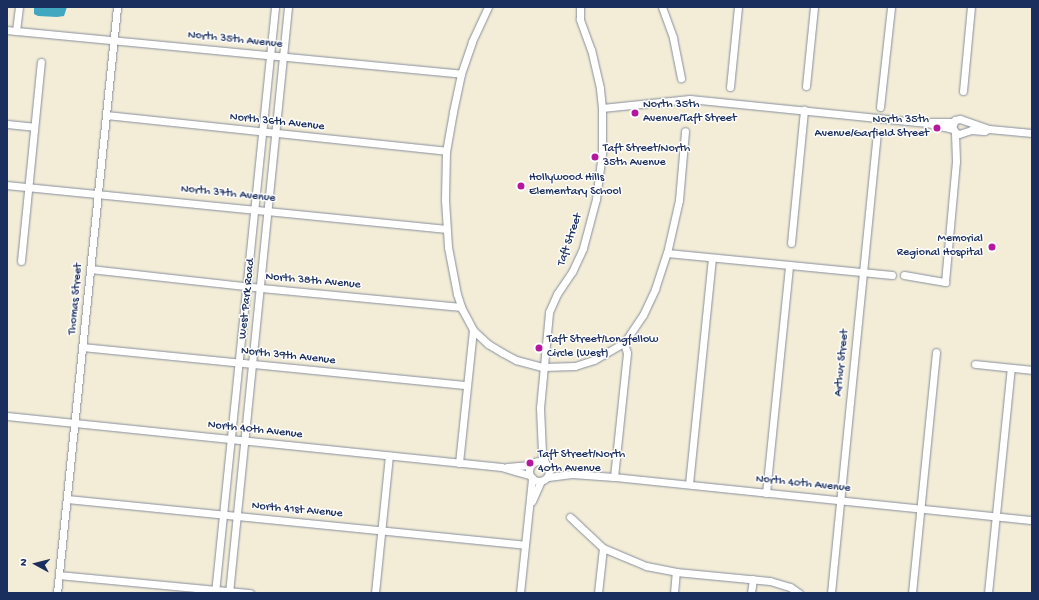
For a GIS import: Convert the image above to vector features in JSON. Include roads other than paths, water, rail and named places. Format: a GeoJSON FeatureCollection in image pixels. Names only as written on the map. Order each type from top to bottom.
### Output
{"type":"FeatureCollection","features":[{"type":"Feature","properties":{"kind":"street"},"geometry":{"type":"LineString","coordinates":[[16,31],[19,7]]}},
{"type":"Feature","properties":{"kind":"street","name":"Thomas Street"},"geometry":{"type":"LineString","coordinates":[[57,593],[117,7]]}},
{"type":"Feature","properties":{"kind":"street","name":"West Park Road"},"geometry":{"type":"LineString","coordinates":[[216,591],[274,7]]}},
{"type":"Feature","properties":{"kind":"street","name":"West Park Road"},"geometry":{"type":"LineString","coordinates":[[229,592],[288,7]]}},
{"type":"Feature","properties":{"kind":"street"},"geometry":{"type":"LineString","coordinates":[[488,7],[472,42],[462,74],[453,112],[446,151],[445,194],[446,229],[452,269],[462,307],[473,330],[488,344],[516,360],[543,367],[575,366],[594,360],[624,344],[643,315],[655,289],[667,253],[679,200],[685,131]]}},
{"type":"Feature","properties":{"kind":"street","name":"Taft Street"},"geometry":{"type":"LineString","coordinates":[[530,476],[532,463],[538,452],[543,367],[552,303],[578,260],[596,199],[602,153],[602,108],[597,71],[580,19],[580,7]]}},
{"type":"Feature","properties":{"kind":"street"},"geometry":{"type":"LineString","coordinates":[[662,7],[674,38],[681,78]]}},
{"type":"Feature","properties":{"kind":"street"},"geometry":{"type":"LineString","coordinates":[[730,87],[738,7]]}},
{"type":"Feature","properties":{"kind":"street"},"geometry":{"type":"LineString","coordinates":[[806,86],[814,7]]}},
{"type":"Feature","properties":{"kind":"street"},"geometry":{"type":"LineString","coordinates":[[880,107],[891,7]]}},
{"type":"Feature","properties":{"kind":"street"},"geometry":{"type":"LineString","coordinates":[[962,91],[971,7]]}},
{"type":"Feature","properties":{"kind":"street","name":"North 35th Avenue"},"geometry":{"type":"LineString","coordinates":[[7,30],[462,74]]}},
{"type":"Feature","properties":{"kind":"street"},"geometry":{"type":"LineString","coordinates":[[21,261],[41,62]]}},
{"type":"Feature","properties":{"kind":"street"},"geometry":{"type":"LineString","coordinates":[[602,108],[690,99],[927,123],[958,130],[984,131],[989,129],[1032,133]]}},
{"type":"Feature","properties":{"kind":"street"},"geometry":{"type":"LineString","coordinates":[[790,243],[804,110]]}},
{"type":"Feature","properties":{"kind":"street","name":"North 36th Avenue"},"geometry":{"type":"LineString","coordinates":[[106,115],[446,151]]}},
{"type":"Feature","properties":{"kind":"street"},"geometry":{"type":"LineString","coordinates":[[904,275],[945,282],[960,119],[984,126],[989,129]]}},
{"type":"Feature","properties":{"kind":"street"},"geometry":{"type":"LineString","coordinates":[[958,130],[967,127],[966,122]]}},
{"type":"Feature","properties":{"kind":"street"},"geometry":{"type":"LineString","coordinates":[[7,124],[34,127]]}},
{"type":"Feature","properties":{"kind":"street","name":"Arthur Street"},"geometry":{"type":"LineString","coordinates":[[832,593],[877,136]]}},
{"type":"Feature","properties":{"kind":"street","name":"North 37th Avenue"},"geometry":{"type":"LineString","coordinates":[[7,185],[446,229]]}},
{"type":"Feature","properties":{"kind":"street"},"geometry":{"type":"LineString","coordinates":[[667,253],[892,275]]}},
{"type":"Feature","properties":{"kind":"street"},"geometry":{"type":"LineString","coordinates":[[690,484],[712,258]]}},
{"type":"Feature","properties":{"kind":"street"},"geometry":{"type":"LineString","coordinates":[[766,493],[789,265]]}},
{"type":"Feature","properties":{"kind":"street","name":"North 38th Avenue"},"geometry":{"type":"LineString","coordinates":[[90,270],[246,287],[462,307]]}},
{"type":"Feature","properties":{"kind":"street"},"geometry":{"type":"LineString","coordinates":[[459,463],[466,385],[473,330]]}},
{"type":"Feature","properties":{"kind":"street"},"geometry":{"type":"LineString","coordinates":[[471,348],[488,344]]}},
{"type":"Feature","properties":{"kind":"street"},"geometry":{"type":"LineString","coordinates":[[614,477],[627,353],[624,344]]}},
{"type":"Feature","properties":{"kind":"street","name":"North 39th Avenue"},"geometry":{"type":"LineString","coordinates":[[83,347],[466,385]]}},
{"type":"Feature","properties":{"kind":"street"},"geometry":{"type":"LineString","coordinates":[[912,593],[936,352]]}},
{"type":"Feature","properties":{"kind":"street"},"geometry":{"type":"LineString","coordinates":[[975,364],[1032,370]]}},
{"type":"Feature","properties":{"kind":"street"},"geometry":{"type":"LineString","coordinates":[[988,593],[1012,368]]}},
{"type":"Feature","properties":{"kind":"street","name":"North 40th Avenue"},"geometry":{"type":"LineString","coordinates":[[7,416],[501,467],[541,481]]}},
{"type":"Feature","properties":{"kind":"street","name":"Taft Street"},"geometry":{"type":"LineString","coordinates":[[540,429],[548,477]]}},
{"type":"Feature","properties":{"kind":"street"},"geometry":{"type":"LineString","coordinates":[[375,593],[389,456]]}},
{"type":"Feature","properties":{"kind":"street","name":"North 40th Avenue"},"geometry":{"type":"LineString","coordinates":[[501,467],[532,463],[547,464],[572,474]]}},
{"type":"Feature","properties":{"kind":"street","name":"North 40th Avenue"},"geometry":{"type":"LineString","coordinates":[[548,477],[572,474],[614,477],[1032,520]]}},
{"type":"Feature","properties":{"kind":"street"},"geometry":{"type":"LineString","coordinates":[[520,593],[529,508],[530,476]]}},
{"type":"Feature","properties":{"kind":"street"},"geometry":{"type":"LineString","coordinates":[[529,508],[541,481],[548,477]]}},
{"type":"Feature","properties":{"kind":"street","name":"North 41st Avenue"},"geometry":{"type":"LineString","coordinates":[[67,499],[525,545]]}},
{"type":"Feature","properties":{"kind":"street"},"geometry":{"type":"LineString","coordinates":[[570,517],[603,548],[646,566],[676,572],[770,581],[790,587],[799,593]]}},
{"type":"Feature","properties":{"kind":"street"},"geometry":{"type":"LineString","coordinates":[[598,593],[603,548]]}},
{"type":"Feature","properties":{"kind":"street"},"geometry":{"type":"LineString","coordinates":[[674,593],[676,572]]}},
{"type":"Feature","properties":{"kind":"street"},"geometry":{"type":"LineString","coordinates":[[59,575],[250,593]]}},
{"type":"Feature","properties":{"kind":"street"},"geometry":{"type":"LineString","coordinates":[[751,593],[753,579]]}},
{"type":"Feature","properties":{"kind":"water"},"geometry":{"type":"Polygon","coordinates":[[[34,7],[67,7],[64,16],[57,17],[38,16],[34,14],[34,7]]]}},
{"type":"Feature","properties":{"kind":"place","name":"North 35th Avenue/Taft Street"},"geometry":{"type":"Point","coordinates":[635,113]}},
{"type":"Feature","properties":{"kind":"place","name":"North 35th Avenue/Garfield Street"},"geometry":{"type":"Point","coordinates":[937,128]}},
{"type":"Feature","properties":{"kind":"place","name":"Taft Street/North 35th Avenue"},"geometry":{"type":"Point","coordinates":[595,157]}},
{"type":"Feature","properties":{"kind":"place","name":"Hollywood Hills Elementary School"},"geometry":{"type":"Point","coordinates":[521,186]}},
{"type":"Feature","properties":{"kind":"place","name":"Memorial Regional Hospital"},"geometry":{"type":"Point","coordinates":[992,247]}},
{"type":"Feature","properties":{"kind":"place","name":"Taft Street/Longfellow Circle (West)"},"geometry":{"type":"Point","coordinates":[539,348]}},
{"type":"Feature","properties":{"kind":"place","name":"Taft Street/North 40th Avenue"},"geometry":{"type":"Point","coordinates":[530,463]}}]}
